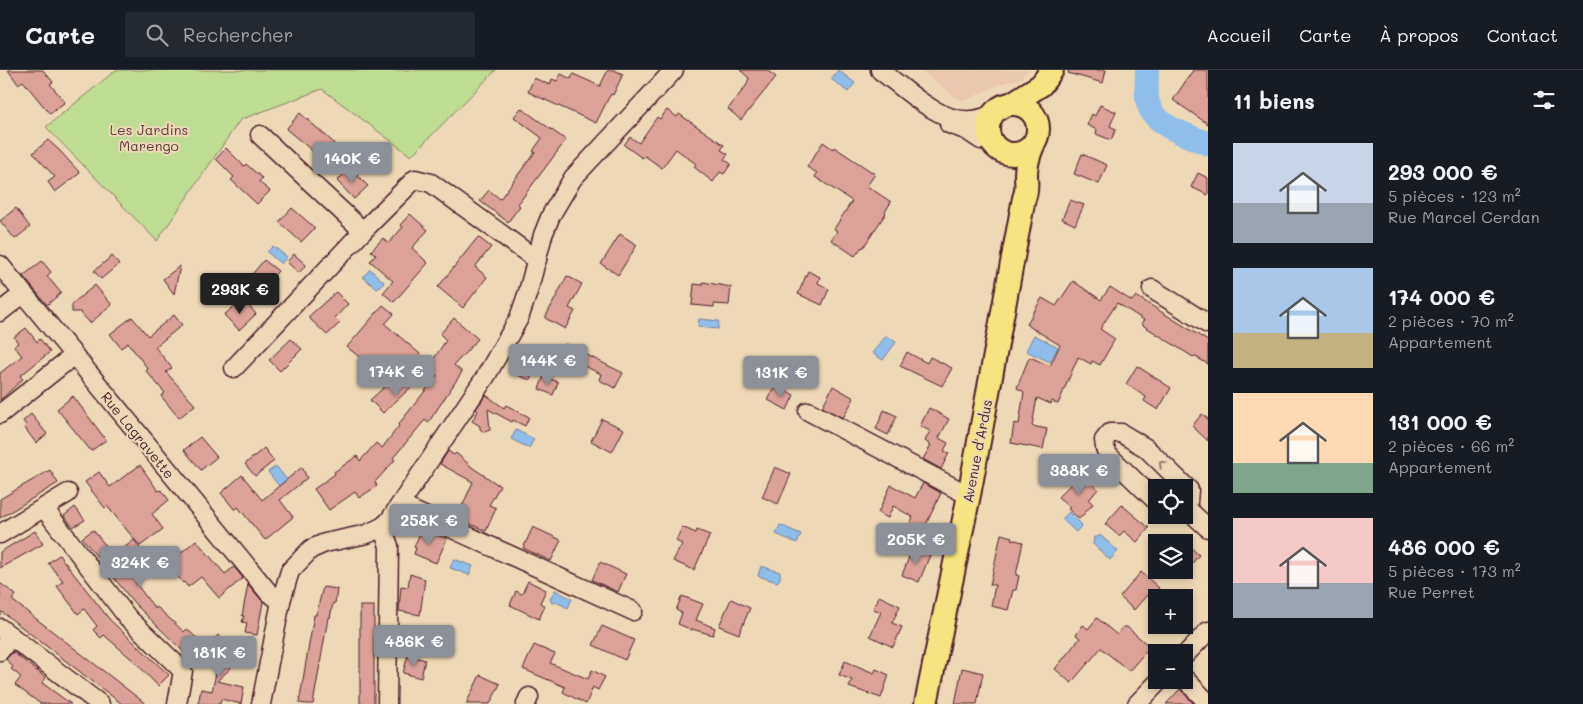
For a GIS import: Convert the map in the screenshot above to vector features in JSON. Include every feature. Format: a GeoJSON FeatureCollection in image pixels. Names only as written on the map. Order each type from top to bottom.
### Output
{"type":"FeatureCollection","features":[{"type":"Feature","properties":{"kind":"main road"},"geometry":{"type":"LineString","coordinates":[[1053,70],[1052,80],[1042,99],[1034,143],[1022,152],[1015,154],[996,145],[989,127],[1002,109],[1041,85],[1053,70]]}},
{"type":"Feature","properties":{"kind":"main road"},"geometry":{"type":"LineString","coordinates":[[1002,109],[1019,105],[1027,108],[1037,121]]}},
{"type":"Feature","properties":{"kind":"main road","name":"Avenue d'Ardus"},"geometry":{"type":"LineString","coordinates":[[926,704],[1024,198],[1028,191],[1027,159],[1034,143]]}},
{"type":"Feature","properties":{"kind":"main road","name":"Avenue d'Ardus"},"geometry":{"type":"LineString","coordinates":[[996,145],[1018,175],[1024,198]]}},
{"type":"Feature","properties":{"kind":"street"},"geometry":{"type":"LineString","coordinates":[[262,704],[281,601],[290,571],[311,548],[367,534],[382,528],[389,521],[486,376],[519,318],[543,235],[551,215],[573,178],[674,70]]}},
{"type":"Feature","properties":{"kind":"street"},"geometry":{"type":"LineString","coordinates":[[880,70],[951,126],[966,130],[981,140],[996,145]]}},
{"type":"Feature","properties":{"kind":"street"},"geometry":{"type":"LineString","coordinates":[[928,107],[951,118],[969,121],[1002,109]]}},
{"type":"Feature","properties":{"kind":"street"},"geometry":{"type":"LineString","coordinates":[[260,135],[363,231]]}},
{"type":"Feature","properties":{"kind":"street"},"geometry":{"type":"LineString","coordinates":[[234,368],[363,231],[415,179],[431,183],[537,260]]}},
{"type":"Feature","properties":{"kind":"street","name":"Rue Lagravette"},"geometry":{"type":"LineString","coordinates":[[0,265],[269,593],[281,601]]}},
{"type":"Feature","properties":{"kind":"street"},"geometry":{"type":"LineString","coordinates":[[1152,289],[1208,324]]}},
{"type":"Feature","properties":{"kind":"street"},"geometry":{"type":"LineString","coordinates":[[0,312],[23,294]]}},
{"type":"Feature","properties":{"kind":"street"},"geometry":{"type":"LineString","coordinates":[[0,414],[73,356]]}},
{"type":"Feature","properties":{"kind":"street"},"geometry":{"type":"LineString","coordinates":[[808,411],[968,495]]}},
{"type":"Feature","properties":{"kind":"street"},"geometry":{"type":"LineString","coordinates":[[1148,493],[1108,455],[1104,440],[1110,433],[1121,433],[1146,448],[1178,479]]}},
{"type":"Feature","properties":{"kind":"street"},"geometry":{"type":"LineString","coordinates":[[0,534],[68,493]]}},
{"type":"Feature","properties":{"kind":"street"},"geometry":{"type":"LineString","coordinates":[[400,505],[633,611]]}},
{"type":"Feature","properties":{"kind":"street"},"geometry":{"type":"LineString","coordinates":[[44,508],[128,618],[183,671],[177,704]]}},
{"type":"Feature","properties":{"kind":"street"},"geometry":{"type":"LineString","coordinates":[[1193,514],[1208,528]]}},
{"type":"Feature","properties":{"kind":"street"},"geometry":{"type":"LineString","coordinates":[[382,528],[389,546],[387,704]]}},
{"type":"Feature","properties":{"kind":"street"},"geometry":{"type":"LineString","coordinates":[[1193,647],[1208,631]]}},
{"type":"Feature","properties":{"kind":"street"},"geometry":{"type":"LineString","coordinates":[[0,651],[5,632],[100,704]]}},
{"type":"Feature","properties":{"kind":"street"},"geometry":{"type":"LineString","coordinates":[[1193,687],[1208,703]]}},
{"type":"Feature","properties":{"kind":"street"},"geometry":{"type":"LineString","coordinates":[[1137,704],[1151,689]]}},
{"type":"Feature","properties":{"kind":"shaded area"},"geometry":{"type":"Polygon","coordinates":[[[920,70],[1028,70],[1021,78],[997,85],[967,100],[958,99],[920,70]]]}},
{"type":"Feature","properties":{"kind":"green space","name":"Les Jardins Marengo"},"geometry":{"type":"Polygon","coordinates":[[[116,70],[496,70],[411,156],[322,89],[240,120],[157,241],[46,127],[116,70]]]}},
{"type":"Feature","properties":{"kind":"water"},"geometry":{"type":"Polygon","coordinates":[[[838,70],[855,83],[848,92],[831,79],[838,70]]]}},
{"type":"Feature","properties":{"kind":"water"},"geometry":{"type":"Polygon","coordinates":[[[370,146],[385,153],[387,150],[385,159],[379,160],[374,156],[369,157],[366,151],[367,147],[370,146]]]}},
{"type":"Feature","properties":{"kind":"water"},"geometry":{"type":"Polygon","coordinates":[[[273,246],[287,257],[281,264],[267,252],[273,246]]]}},
{"type":"Feature","properties":{"kind":"water"},"geometry":{"type":"Polygon","coordinates":[[[370,269],[384,282],[377,289],[363,277],[370,269]]]}},
{"type":"Feature","properties":{"kind":"water"},"geometry":{"type":"Polygon","coordinates":[[[699,319],[719,321],[718,329],[698,327],[699,319]]]}},
{"type":"Feature","properties":{"kind":"water"},"geometry":{"type":"Polygon","coordinates":[[[1034,335],[1058,347],[1050,362],[1026,351],[1034,335]]]}},
{"type":"Feature","properties":{"kind":"water"},"geometry":{"type":"Polygon","coordinates":[[[886,336],[896,342],[883,360],[872,353],[886,336]]]}},
{"type":"Feature","properties":{"kind":"water"},"geometry":{"type":"Polygon","coordinates":[[[516,430],[534,439],[529,448],[511,439],[516,430]]]}},
{"type":"Feature","properties":{"kind":"water"},"geometry":{"type":"Polygon","coordinates":[[[276,466],[287,480],[279,486],[268,472],[276,466]]]}},
{"type":"Feature","properties":{"kind":"water"},"geometry":{"type":"Polygon","coordinates":[[[1069,512],[1082,525],[1076,532],[1062,519],[1069,512]]]}},
{"type":"Feature","properties":{"kind":"water"},"geometry":{"type":"Polygon","coordinates":[[[780,525],[801,534],[797,543],[776,534],[780,525]]]}},
{"type":"Feature","properties":{"kind":"water"},"geometry":{"type":"Polygon","coordinates":[[[1100,535],[1118,551],[1110,560],[1093,544],[1094,537],[1100,535]]]}},
{"type":"Feature","properties":{"kind":"water"},"geometry":{"type":"Polygon","coordinates":[[[454,559],[473,566],[469,575],[450,568],[454,559]]]}},
{"type":"Feature","properties":{"kind":"water"},"geometry":{"type":"Polygon","coordinates":[[[761,566],[780,572],[780,579],[777,582],[758,576],[761,566]]]}},
{"type":"Feature","properties":{"kind":"water"},"geometry":{"type":"Polygon","coordinates":[[[555,590],[572,599],[568,608],[556,602],[552,603],[550,599],[555,590]]]}},
{"type":"Feature","properties":{"kind":"building"},"geometry":{"type":"Polygon","coordinates":[[[8,70],[43,70],[53,82],[50,84],[65,102],[50,114],[23,81],[18,84],[8,70]]]}},
{"type":"Feature","properties":{"kind":"building"},"geometry":{"type":"Polygon","coordinates":[[[608,70],[614,70],[623,74],[596,123],[528,92],[534,78],[550,85],[552,79],[557,81],[561,74],[571,79],[573,74],[600,86],[608,70]]]}},
{"type":"Feature","properties":{"kind":"building"},"geometry":{"type":"Polygon","coordinates":[[[740,70],[767,70],[776,77],[741,120],[728,109],[746,86],[749,78],[740,70]]]}},
{"type":"Feature","properties":{"kind":"building"},"geometry":{"type":"Polygon","coordinates":[[[1069,70],[1106,70],[1103,83],[1068,73],[1069,70]]]}},
{"type":"Feature","properties":{"kind":"building"},"geometry":{"type":"Polygon","coordinates":[[[1193,70],[1208,70],[1208,124],[1173,100],[1193,70]]]}},
{"type":"Feature","properties":{"kind":"building"},"geometry":{"type":"Polygon","coordinates":[[[1100,105],[1116,112],[1110,126],[1116,129],[1111,140],[1096,134],[1097,130],[1087,125],[1092,114],[1095,116],[1100,105]]]}},
{"type":"Feature","properties":{"kind":"building"},"geometry":{"type":"Polygon","coordinates":[[[521,108],[566,140],[518,204],[520,206],[508,222],[480,201],[489,190],[500,199],[535,152],[533,151],[542,138],[514,117],[521,108]]]}},
{"type":"Feature","properties":{"kind":"building"},"geometry":{"type":"Polygon","coordinates":[[[667,110],[677,117],[679,114],[724,145],[721,150],[728,154],[724,159],[731,164],[724,174],[720,172],[713,182],[694,167],[696,164],[676,149],[662,168],[645,156],[642,158],[624,145],[630,137],[639,143],[657,117],[660,119],[667,110]]]}},
{"type":"Feature","properties":{"kind":"building"},"geometry":{"type":"Polygon","coordinates":[[[300,113],[334,143],[321,158],[286,129],[300,113]]]}},
{"type":"Feature","properties":{"kind":"building"},"geometry":{"type":"Polygon","coordinates":[[[48,140],[80,173],[55,192],[48,182],[55,177],[33,153],[48,140]]]}},
{"type":"Feature","properties":{"kind":"building"},"geometry":{"type":"Polygon","coordinates":[[[823,142],[833,149],[834,147],[875,174],[867,186],[891,202],[863,248],[855,256],[831,240],[837,231],[834,229],[852,201],[815,177],[817,173],[807,167],[823,142]]]}},
{"type":"Feature","properties":{"kind":"building"},"geometry":{"type":"Polygon","coordinates":[[[226,148],[244,166],[246,164],[262,178],[259,182],[270,191],[257,204],[231,180],[234,177],[216,159],[226,148]]]}},
{"type":"Feature","properties":{"kind":"building"},"geometry":{"type":"Polygon","coordinates":[[[1082,154],[1107,165],[1099,184],[1074,174],[1082,154]]]}},
{"type":"Feature","properties":{"kind":"building"},"geometry":{"type":"Polygon","coordinates":[[[350,168],[368,186],[354,199],[337,181],[350,168]]]}},
{"type":"Feature","properties":{"kind":"building"},"geometry":{"type":"Polygon","coordinates":[[[1198,173],[1208,178],[1208,195],[1191,187],[1198,173]]]}},
{"type":"Feature","properties":{"kind":"building"},"geometry":{"type":"Polygon","coordinates":[[[1070,200],[1084,205],[1075,225],[1062,219],[1070,200]]]}},
{"type":"Feature","properties":{"kind":"building"},"geometry":{"type":"Polygon","coordinates":[[[16,208],[30,227],[15,239],[0,221],[16,208]]]}},
{"type":"Feature","properties":{"kind":"building"},"geometry":{"type":"Polygon","coordinates":[[[292,208],[315,228],[301,242],[279,222],[292,208]]]}},
{"type":"Feature","properties":{"kind":"building"},"geometry":{"type":"Polygon","coordinates":[[[410,214],[428,230],[412,248],[428,263],[394,302],[383,293],[393,281],[370,261],[376,255],[371,251],[383,238],[389,243],[403,227],[400,225],[410,214]]]}},
{"type":"Feature","properties":{"kind":"building"},"geometry":{"type":"Polygon","coordinates":[[[620,234],[637,245],[618,275],[601,264],[620,234]]]}},
{"type":"Feature","properties":{"kind":"building"},"geometry":{"type":"Polygon","coordinates":[[[478,237],[491,247],[475,267],[487,277],[463,308],[438,287],[478,237]]]}},
{"type":"Feature","properties":{"kind":"building"},"geometry":{"type":"Polygon","coordinates":[[[294,254],[306,265],[299,273],[287,262],[294,254]]]}},
{"type":"Feature","properties":{"kind":"building"},"geometry":{"type":"Polygon","coordinates":[[[112,256],[119,264],[101,279],[94,271],[112,256]]]}},
{"type":"Feature","properties":{"kind":"building"},"geometry":{"type":"Polygon","coordinates":[[[264,260],[278,271],[270,280],[267,278],[263,284],[259,281],[245,283],[264,260]]]}},
{"type":"Feature","properties":{"kind":"building"},"geometry":{"type":"Polygon","coordinates":[[[42,261],[51,272],[47,276],[61,293],[47,305],[23,276],[42,261]]]}},
{"type":"Feature","properties":{"kind":"building"},"geometry":{"type":"Polygon","coordinates":[[[180,266],[174,294],[163,279],[180,266]]]}},
{"type":"Feature","properties":{"kind":"building"},"geometry":{"type":"Polygon","coordinates":[[[808,271],[820,277],[818,283],[829,289],[822,305],[798,294],[808,271]]]}},
{"type":"Feature","properties":{"kind":"building"},"geometry":{"type":"Polygon","coordinates":[[[567,276],[582,284],[569,308],[575,311],[565,329],[545,318],[567,276]]]}},
{"type":"Feature","properties":{"kind":"building"},"geometry":{"type":"Polygon","coordinates":[[[1073,281],[1101,300],[1110,287],[1132,301],[1136,296],[1208,341],[1208,364],[1193,357],[1141,324],[1144,320],[1117,303],[1100,329],[1115,339],[1100,365],[1092,361],[1091,364],[1078,357],[1058,404],[1052,401],[1051,404],[1037,398],[1032,426],[1047,429],[1043,449],[1011,443],[1014,423],[1019,424],[1024,392],[1017,388],[1028,360],[1030,357],[1050,366],[1060,345],[1027,325],[1042,298],[1056,306],[1073,281]]]}},
{"type":"Feature","properties":{"kind":"building"},"geometry":{"type":"Polygon","coordinates":[[[703,282],[731,287],[729,305],[714,304],[714,307],[692,305],[694,284],[703,285],[703,282]]]}},
{"type":"Feature","properties":{"kind":"building"},"geometry":{"type":"Polygon","coordinates":[[[95,285],[112,305],[90,323],[80,312],[72,312],[72,304],[95,285]]]}},
{"type":"Feature","properties":{"kind":"building"},"geometry":{"type":"Polygon","coordinates":[[[336,292],[348,304],[335,318],[340,323],[327,335],[308,317],[336,292]]]}},
{"type":"Feature","properties":{"kind":"building"},"geometry":{"type":"Polygon","coordinates":[[[243,299],[256,314],[239,330],[224,315],[243,299]]]}},
{"type":"Feature","properties":{"kind":"building"},"geometry":{"type":"Polygon","coordinates":[[[383,305],[394,314],[385,324],[430,365],[446,340],[440,334],[454,318],[478,339],[454,365],[462,372],[428,423],[425,420],[393,458],[395,460],[375,482],[377,486],[359,498],[355,492],[329,510],[314,489],[357,456],[360,461],[376,443],[382,448],[437,376],[430,370],[383,413],[370,400],[390,382],[347,347],[383,305]]]}},
{"type":"Feature","properties":{"kind":"building"},"geometry":{"type":"Polygon","coordinates":[[[174,315],[182,325],[155,347],[172,368],[166,372],[195,405],[179,418],[161,396],[165,393],[146,371],[148,369],[128,343],[121,348],[110,334],[132,317],[148,336],[174,315]]]}},
{"type":"Feature","properties":{"kind":"building"},"geometry":{"type":"Polygon","coordinates":[[[26,328],[37,342],[40,339],[50,352],[20,376],[23,379],[0,400],[0,373],[22,356],[14,346],[18,343],[14,337],[26,328]]]}},
{"type":"Feature","properties":{"kind":"building"},"geometry":{"type":"Polygon","coordinates":[[[291,339],[302,349],[280,371],[269,360],[291,339]]]}},
{"type":"Feature","properties":{"kind":"building"},"geometry":{"type":"Polygon","coordinates":[[[565,344],[623,373],[615,388],[599,380],[601,374],[584,366],[580,373],[556,360],[565,344]]]}},
{"type":"Feature","properties":{"kind":"building"},"geometry":{"type":"Polygon","coordinates":[[[907,352],[927,363],[930,357],[952,368],[942,386],[900,366],[907,352]]]}},
{"type":"Feature","properties":{"kind":"building"},"geometry":{"type":"Polygon","coordinates":[[[516,353],[538,362],[530,380],[512,373],[515,366],[511,365],[516,353]]]}},
{"type":"Feature","properties":{"kind":"building"},"geometry":{"type":"Polygon","coordinates":[[[1137,366],[1171,388],[1158,410],[1144,401],[1146,397],[1126,384],[1137,366]]]}},
{"type":"Feature","properties":{"kind":"building"},"geometry":{"type":"Polygon","coordinates":[[[544,376],[558,382],[553,395],[539,389],[544,376]]]}},
{"type":"Feature","properties":{"kind":"building"},"geometry":{"type":"Polygon","coordinates":[[[776,385],[794,395],[787,410],[768,400],[776,385]]]}},
{"type":"Feature","properties":{"kind":"building"},"geometry":{"type":"Polygon","coordinates":[[[833,386],[854,398],[843,418],[822,407],[833,386]]]}},
{"type":"Feature","properties":{"kind":"building"},"geometry":{"type":"Polygon","coordinates":[[[486,395],[504,408],[506,405],[529,417],[525,426],[513,420],[512,422],[488,409],[490,430],[484,432],[480,429],[480,426],[472,421],[478,411],[476,409],[486,395]]]}},
{"type":"Feature","properties":{"kind":"building"},"geometry":{"type":"Polygon","coordinates":[[[73,396],[106,440],[91,451],[57,409],[73,396]]]}},
{"type":"Feature","properties":{"kind":"building"},"geometry":{"type":"Polygon","coordinates":[[[929,408],[949,419],[939,438],[948,443],[944,451],[949,453],[941,469],[923,459],[931,445],[925,441],[930,431],[920,426],[929,408]]]}},
{"type":"Feature","properties":{"kind":"building"},"geometry":{"type":"Polygon","coordinates":[[[884,410],[897,416],[888,435],[876,429],[884,410]]]}},
{"type":"Feature","properties":{"kind":"building"},"geometry":{"type":"Polygon","coordinates":[[[31,414],[47,434],[36,443],[24,427],[26,425],[23,421],[31,414]]]}},
{"type":"Feature","properties":{"kind":"building"},"geometry":{"type":"Polygon","coordinates":[[[1202,414],[1208,419],[1208,441],[1192,426],[1202,414]]]}},
{"type":"Feature","properties":{"kind":"building"},"geometry":{"type":"Polygon","coordinates":[[[602,419],[624,429],[612,452],[591,441],[602,419]]]}},
{"type":"Feature","properties":{"kind":"building"},"geometry":{"type":"Polygon","coordinates":[[[200,437],[217,457],[201,470],[184,450],[200,437]]]}},
{"type":"Feature","properties":{"kind":"building"},"geometry":{"type":"Polygon","coordinates":[[[264,448],[274,461],[255,476],[245,464],[264,448]]]}},
{"type":"Feature","properties":{"kind":"building"},"geometry":{"type":"Polygon","coordinates":[[[448,451],[454,455],[456,453],[473,468],[500,486],[489,505],[496,508],[486,531],[457,518],[473,482],[440,464],[448,451]]]}},
{"type":"Feature","properties":{"kind":"building"},"geometry":{"type":"Polygon","coordinates":[[[140,465],[158,491],[161,490],[169,500],[152,514],[163,529],[140,546],[107,506],[105,508],[85,482],[99,472],[110,487],[140,465]]]}},
{"type":"Feature","properties":{"kind":"building"},"geometry":{"type":"Polygon","coordinates":[[[302,467],[307,478],[280,500],[293,517],[265,540],[238,507],[235,510],[221,493],[242,475],[262,500],[302,467]]]}},
{"type":"Feature","properties":{"kind":"building"},"geometry":{"type":"Polygon","coordinates":[[[775,467],[791,474],[778,504],[762,497],[775,467]]]}},
{"type":"Feature","properties":{"kind":"building"},"geometry":{"type":"Polygon","coordinates":[[[50,470],[58,483],[0,518],[0,499],[50,470]]]}},
{"type":"Feature","properties":{"kind":"building"},"geometry":{"type":"Polygon","coordinates":[[[1081,474],[1098,489],[1089,500],[1093,504],[1079,519],[1068,509],[1070,507],[1058,497],[1081,474]]]}},
{"type":"Feature","properties":{"kind":"building"},"geometry":{"type":"Polygon","coordinates":[[[923,483],[941,493],[922,533],[908,527],[913,517],[893,506],[888,518],[878,513],[891,485],[915,498],[923,483]]]}},
{"type":"Feature","properties":{"kind":"building"},"geometry":{"type":"Polygon","coordinates":[[[1122,505],[1149,528],[1137,542],[1124,531],[1119,536],[1105,524],[1122,505]]]}},
{"type":"Feature","properties":{"kind":"building"},"geometry":{"type":"Polygon","coordinates":[[[75,507],[85,520],[73,527],[64,516],[75,507]]]}},
{"type":"Feature","properties":{"kind":"building"},"geometry":{"type":"Polygon","coordinates":[[[533,527],[561,540],[551,561],[523,548],[533,527]]]}},
{"type":"Feature","properties":{"kind":"building"},"geometry":{"type":"Polygon","coordinates":[[[682,527],[696,533],[697,530],[710,535],[694,570],[673,561],[682,544],[676,541],[682,527]]]}},
{"type":"Feature","properties":{"kind":"building"},"geometry":{"type":"Polygon","coordinates":[[[422,529],[447,539],[436,563],[414,554],[416,548],[414,547],[422,529]]]}},
{"type":"Feature","properties":{"kind":"building"},"geometry":{"type":"Polygon","coordinates":[[[93,530],[114,556],[134,540],[154,567],[135,582],[155,609],[157,607],[184,632],[187,629],[203,644],[190,658],[135,604],[82,538],[93,530]]]}},
{"type":"Feature","properties":{"kind":"building"},"geometry":{"type":"Polygon","coordinates":[[[35,531],[43,544],[0,568],[0,552],[35,531]]]}},
{"type":"Feature","properties":{"kind":"building"},"geometry":{"type":"Polygon","coordinates":[[[1001,534],[1023,542],[1016,575],[1019,576],[1016,590],[1013,590],[1008,610],[991,606],[995,585],[990,585],[1001,534]]]}},
{"type":"Feature","properties":{"kind":"building"},"geometry":{"type":"Polygon","coordinates":[[[196,540],[225,574],[234,567],[243,578],[219,598],[201,577],[188,587],[168,564],[196,540]]]}},
{"type":"Feature","properties":{"kind":"building"},"geometry":{"type":"Polygon","coordinates":[[[913,547],[930,555],[919,582],[902,575],[913,547]]]}},
{"type":"Feature","properties":{"kind":"building"},"geometry":{"type":"Polygon","coordinates":[[[1193,550],[1199,555],[1193,562],[1193,550]]]}},
{"type":"Feature","properties":{"kind":"building"},"geometry":{"type":"Polygon","coordinates":[[[59,555],[110,620],[169,675],[158,686],[135,662],[104,635],[101,638],[93,630],[97,626],[84,609],[78,614],[57,586],[63,581],[48,563],[59,555]]]}},
{"type":"Feature","properties":{"kind":"building"},"geometry":{"type":"Polygon","coordinates":[[[600,562],[626,574],[618,592],[592,580],[600,562]]]}},
{"type":"Feature","properties":{"kind":"building"},"geometry":{"type":"Polygon","coordinates":[[[1141,572],[1159,588],[1148,589],[1148,596],[1134,610],[1120,597],[1141,572]]]}},
{"type":"Feature","properties":{"kind":"building"},"geometry":{"type":"Polygon","coordinates":[[[410,574],[425,579],[420,615],[399,611],[401,586],[408,587],[410,574]]]}},
{"type":"Feature","properties":{"kind":"building"},"geometry":{"type":"Polygon","coordinates":[[[528,581],[546,590],[540,603],[545,606],[539,619],[510,605],[516,591],[522,594],[528,581]]]}},
{"type":"Feature","properties":{"kind":"building"},"geometry":{"type":"Polygon","coordinates":[[[0,583],[16,595],[12,600],[146,704],[122,704],[2,612],[0,615],[0,583]]]}},
{"type":"Feature","properties":{"kind":"building"},"geometry":{"type":"Polygon","coordinates":[[[248,584],[263,602],[257,635],[245,633],[247,623],[242,622],[248,584]]]}},
{"type":"Feature","properties":{"kind":"building"},"geometry":{"type":"Polygon","coordinates":[[[323,587],[337,589],[335,603],[333,603],[330,618],[328,618],[313,704],[299,703],[314,615],[316,615],[323,587]]]}},
{"type":"Feature","properties":{"kind":"building"},"geometry":{"type":"Polygon","coordinates":[[[682,596],[703,604],[696,620],[715,628],[713,635],[692,630],[678,624],[682,613],[676,610],[682,596]]]}},
{"type":"Feature","properties":{"kind":"building"},"geometry":{"type":"Polygon","coordinates":[[[879,596],[900,606],[892,623],[902,627],[893,647],[870,636],[881,612],[873,609],[879,596]]]}},
{"type":"Feature","properties":{"kind":"building"},"geometry":{"type":"Polygon","coordinates":[[[731,599],[750,608],[739,634],[719,626],[731,599]]]}},
{"type":"Feature","properties":{"kind":"building"},"geometry":{"type":"Polygon","coordinates":[[[360,606],[374,606],[374,704],[360,704],[360,606]]]}},
{"type":"Feature","properties":{"kind":"building"},"geometry":{"type":"Polygon","coordinates":[[[1097,618],[1117,635],[1123,627],[1127,627],[1148,645],[1148,649],[1129,671],[1101,648],[1071,683],[1055,669],[1080,638],[1076,635],[1083,625],[1088,629],[1097,618]]]}},
{"type":"Feature","properties":{"kind":"building"},"geometry":{"type":"Polygon","coordinates":[[[602,626],[634,640],[625,660],[593,645],[602,626]]]}},
{"type":"Feature","properties":{"kind":"building"},"geometry":{"type":"Polygon","coordinates":[[[218,635],[227,643],[216,654],[231,668],[217,681],[244,687],[241,704],[221,699],[220,704],[198,704],[201,689],[212,691],[217,669],[201,654],[218,635]]]}},
{"type":"Feature","properties":{"kind":"building"},"geometry":{"type":"Polygon","coordinates":[[[534,645],[555,654],[550,663],[588,679],[592,670],[605,677],[598,690],[593,687],[586,704],[563,692],[565,687],[523,669],[534,645]]]}},
{"type":"Feature","properties":{"kind":"building"},"geometry":{"type":"Polygon","coordinates":[[[13,652],[46,678],[42,683],[71,704],[41,704],[15,685],[21,677],[11,669],[13,667],[6,659],[13,652]]]}},
{"type":"Feature","properties":{"kind":"building"},"geometry":{"type":"Polygon","coordinates":[[[408,655],[425,660],[421,678],[403,673],[408,655]]]}},
{"type":"Feature","properties":{"kind":"building"},"geometry":{"type":"Polygon","coordinates":[[[845,661],[874,673],[876,669],[889,675],[881,698],[849,687],[852,680],[839,675],[845,661]]]}},
{"type":"Feature","properties":{"kind":"building"},"geometry":{"type":"Polygon","coordinates":[[[962,668],[983,673],[977,704],[955,704],[962,668]]]}},
{"type":"Feature","properties":{"kind":"building"},"geometry":{"type":"Polygon","coordinates":[[[480,675],[500,684],[490,704],[466,704],[480,675]]]}},
{"type":"Feature","properties":{"kind":"building"},"geometry":{"type":"Polygon","coordinates":[[[1180,689],[1194,704],[1166,704],[1180,689]]]}},
{"type":"Feature","properties":{"kind":"waterway"},"geometry":{"type":"LineString","coordinates":[[1147,70],[1147,98],[1153,114],[1174,130],[1208,144]]}}]}
